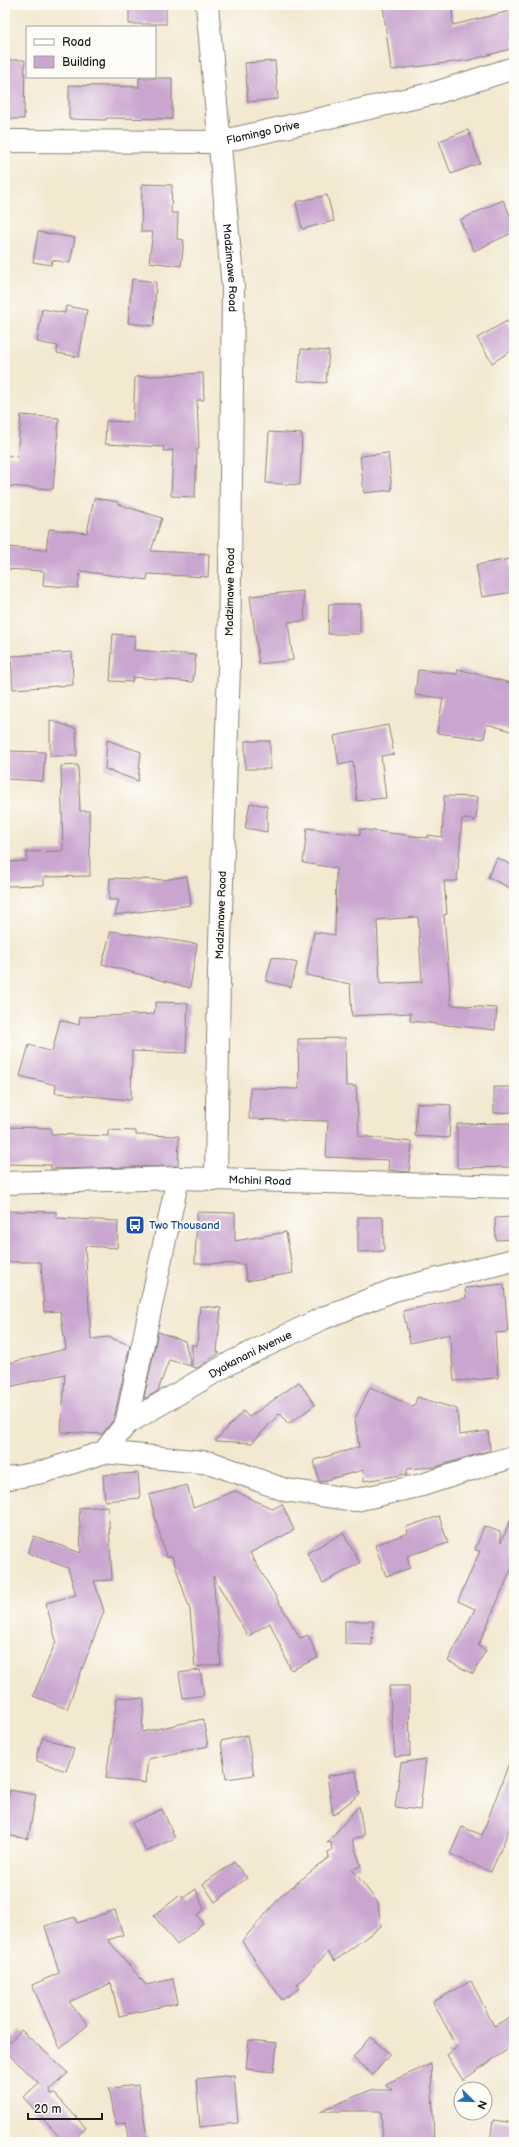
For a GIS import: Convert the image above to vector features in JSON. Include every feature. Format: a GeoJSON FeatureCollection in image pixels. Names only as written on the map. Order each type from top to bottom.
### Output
{"type":"FeatureCollection","features":[{"type":"Feature","properties":{"kind":"street","name":"Madzimawe Road"},"geometry":{"type":"LineString","coordinates":[[207,5],[233,288],[229,666],[219,964],[216,1179]]}},
{"type":"Feature","properties":{"kind":"street","name":"Flamingo Drive"},"geometry":{"type":"LineString","coordinates":[[5,141],[219,142],[435,93],[514,68]]}},
{"type":"Feature","properties":{"kind":"street","name":"Mchini Road"},"geometry":{"type":"LineString","coordinates":[[5,1183],[178,1178],[514,1187]]}},
{"type":"Feature","properties":{"kind":"street"},"geometry":{"type":"LineString","coordinates":[[126,1424],[178,1178]]}},
{"type":"Feature","properties":{"kind":"street","name":"Dyakanani Avenue"},"geometry":{"type":"LineString","coordinates":[[104,1452],[126,1424],[232,1362],[322,1319],[394,1290],[514,1260]]}},
{"type":"Feature","properties":{"kind":"street"},"geometry":{"type":"LineString","coordinates":[[5,1479],[43,1472],[104,1452],[212,1463],[285,1490],[356,1500],[422,1485],[514,1457]]}},
{"type":"Feature","properties":{"kind":"building"},"geometry":{"type":"Polygon","coordinates":[[[129,5],[166,5],[166,24],[129,24],[129,5]]]}},
{"type":"Feature","properties":{"kind":"building"},"geometry":{"type":"Polygon","coordinates":[[[383,5],[452,5],[453,25],[514,10],[514,48],[470,60],[391,70],[383,5]]]}},
{"type":"Feature","properties":{"kind":"building"},"geometry":{"type":"Polygon","coordinates":[[[5,60],[25,60],[24,119],[5,119],[5,60]]]}},
{"type":"Feature","properties":{"kind":"building"},"geometry":{"type":"Polygon","coordinates":[[[275,61],[278,99],[248,102],[245,63],[275,61]]]}},
{"type":"Feature","properties":{"kind":"building"},"geometry":{"type":"Polygon","coordinates":[[[139,78],[172,78],[172,119],[69,119],[69,85],[139,87],[139,78]]]}},
{"type":"Feature","properties":{"kind":"building"},"geometry":{"type":"Polygon","coordinates":[[[468,130],[480,163],[451,174],[439,141],[468,130]]]}},
{"type":"Feature","properties":{"kind":"building"},"geometry":{"type":"Polygon","coordinates":[[[142,184],[172,185],[171,213],[178,213],[177,239],[184,240],[181,266],[149,262],[153,232],[141,232],[142,184]]]}},
{"type":"Feature","properties":{"kind":"building"},"geometry":{"type":"Polygon","coordinates":[[[327,195],[334,221],[302,229],[296,202],[327,195]]]}},
{"type":"Feature","properties":{"kind":"building"},"geometry":{"type":"Polygon","coordinates":[[[503,200],[514,223],[514,232],[474,251],[460,220],[503,200]]]}},
{"type":"Feature","properties":{"kind":"building"},"geometry":{"type":"Polygon","coordinates":[[[38,232],[75,238],[70,263],[52,260],[51,265],[33,262],[38,232]]]}},
{"type":"Feature","properties":{"kind":"building"},"geometry":{"type":"Polygon","coordinates":[[[132,279],[156,282],[154,326],[128,323],[132,279]]]}},
{"type":"Feature","properties":{"kind":"building"},"geometry":{"type":"Polygon","coordinates":[[[66,306],[87,310],[79,357],[57,353],[58,346],[37,342],[42,309],[65,313],[66,306]]]}},
{"type":"Feature","properties":{"kind":"building"},"geometry":{"type":"Polygon","coordinates":[[[507,321],[514,333],[514,349],[492,363],[477,338],[507,321]]]}},
{"type":"Feature","properties":{"kind":"building"},"geometry":{"type":"Polygon","coordinates":[[[301,349],[329,351],[326,383],[298,381],[301,349]]]}},
{"type":"Feature","properties":{"kind":"building"},"geometry":{"type":"Polygon","coordinates":[[[203,373],[204,400],[197,400],[199,449],[197,449],[195,497],[171,496],[173,450],[164,451],[164,447],[105,444],[106,421],[133,422],[135,377],[203,373]]]}},
{"type":"Feature","properties":{"kind":"building"},"geometry":{"type":"Polygon","coordinates":[[[21,415],[59,418],[53,489],[5,486],[5,455],[17,457],[21,415]]]}},
{"type":"Feature","properties":{"kind":"building"},"geometry":{"type":"Polygon","coordinates":[[[269,432],[302,434],[300,485],[266,483],[269,432]]]}},
{"type":"Feature","properties":{"kind":"building"},"geometry":{"type":"Polygon","coordinates":[[[388,453],[392,490],[364,493],[360,456],[388,453]]]}},
{"type":"Feature","properties":{"kind":"building"},"geometry":{"type":"Polygon","coordinates":[[[94,498],[118,502],[118,504],[162,518],[151,551],[209,554],[208,577],[148,574],[147,580],[80,571],[78,588],[43,585],[44,571],[5,569],[5,547],[46,550],[49,529],[87,533],[94,498]]]}},
{"type":"Feature","properties":{"kind":"building"},"geometry":{"type":"Polygon","coordinates":[[[510,559],[514,592],[482,597],[476,565],[510,559]]]}},
{"type":"Feature","properties":{"kind":"building"},"geometry":{"type":"Polygon","coordinates":[[[303,591],[305,621],[288,622],[293,660],[259,664],[250,596],[303,591]]]}},
{"type":"Feature","properties":{"kind":"building"},"geometry":{"type":"Polygon","coordinates":[[[329,604],[360,604],[360,634],[328,634],[329,604]]]}},
{"type":"Feature","properties":{"kind":"building"},"geometry":{"type":"Polygon","coordinates":[[[113,634],[135,636],[134,650],[196,655],[193,682],[133,677],[132,682],[110,681],[113,634]]]}},
{"type":"Feature","properties":{"kind":"building"},"geometry":{"type":"Polygon","coordinates":[[[72,652],[73,685],[13,689],[11,656],[72,652]]]}},
{"type":"Feature","properties":{"kind":"building"},"geometry":{"type":"Polygon","coordinates":[[[458,669],[514,684],[514,732],[487,724],[484,739],[437,733],[443,698],[415,695],[418,670],[457,674],[458,669]]]}},
{"type":"Feature","properties":{"kind":"building"},"geometry":{"type":"Polygon","coordinates":[[[50,720],[76,729],[77,756],[50,756],[50,720]]]}},
{"type":"Feature","properties":{"kind":"building"},"geometry":{"type":"Polygon","coordinates":[[[388,725],[394,754],[381,756],[386,798],[357,801],[353,762],[339,765],[334,736],[388,725]]]}},
{"type":"Feature","properties":{"kind":"building"},"geometry":{"type":"Polygon","coordinates":[[[107,740],[141,752],[138,781],[105,769],[107,740]]]}},
{"type":"Feature","properties":{"kind":"building"},"geometry":{"type":"Polygon","coordinates":[[[245,741],[270,741],[270,769],[245,769],[245,741]]]}},
{"type":"Feature","properties":{"kind":"building"},"geometry":{"type":"Polygon","coordinates":[[[8,751],[45,752],[43,781],[6,779],[8,751]]]}},
{"type":"Feature","properties":{"kind":"building"},"geometry":{"type":"Polygon","coordinates":[[[78,765],[80,811],[89,811],[90,876],[44,877],[44,885],[5,886],[5,862],[27,861],[27,852],[63,851],[61,766],[78,765]]]}},
{"type":"Feature","properties":{"kind":"building"},"geometry":{"type":"Polygon","coordinates":[[[444,796],[478,797],[476,820],[462,819],[457,881],[444,881],[447,914],[444,915],[451,1005],[497,1008],[495,1030],[410,1021],[411,1013],[352,1016],[350,984],[306,975],[314,932],[335,935],[336,868],[303,863],[307,828],[360,835],[360,829],[428,838],[428,835],[442,837],[444,796]],[[418,917],[377,920],[380,984],[422,982],[418,917]]]}},
{"type":"Feature","properties":{"kind":"building"},"geometry":{"type":"Polygon","coordinates":[[[250,803],[267,806],[267,832],[245,828],[250,803]]]}},
{"type":"Feature","properties":{"kind":"building"},"geometry":{"type":"Polygon","coordinates":[[[497,858],[514,866],[514,890],[488,877],[497,858]]]}},
{"type":"Feature","properties":{"kind":"building"},"geometry":{"type":"Polygon","coordinates":[[[187,876],[191,905],[115,915],[119,900],[109,900],[110,878],[164,880],[187,876]]]}},
{"type":"Feature","properties":{"kind":"building"},"geometry":{"type":"Polygon","coordinates":[[[111,931],[197,944],[190,988],[102,964],[111,931]]]}},
{"type":"Feature","properties":{"kind":"building"},"geometry":{"type":"Polygon","coordinates":[[[272,957],[297,963],[291,987],[266,981],[272,957]]]}},
{"type":"Feature","properties":{"kind":"building"},"geometry":{"type":"Polygon","coordinates":[[[156,1002],[188,1003],[186,1053],[132,1051],[131,1100],[55,1093],[56,1085],[20,1076],[29,1045],[52,1052],[60,1020],[79,1025],[80,1017],[154,1014],[156,1002]]]}},
{"type":"Feature","properties":{"kind":"building"},"geometry":{"type":"Polygon","coordinates":[[[345,1038],[346,1086],[356,1086],[359,1136],[412,1142],[409,1172],[388,1170],[389,1160],[326,1157],[328,1121],[249,1119],[250,1088],[299,1089],[298,1039],[345,1038]]]}},
{"type":"Feature","properties":{"kind":"building"},"geometry":{"type":"Polygon","coordinates":[[[494,1087],[514,1087],[514,1112],[494,1113],[494,1087]]]}},
{"type":"Feature","properties":{"kind":"building"},"geometry":{"type":"Polygon","coordinates":[[[417,1103],[451,1105],[449,1138],[415,1136],[417,1103]]]}},
{"type":"Feature","properties":{"kind":"building"},"geometry":{"type":"Polygon","coordinates":[[[510,1123],[514,1167],[457,1168],[457,1124],[510,1123]]]}},
{"type":"Feature","properties":{"kind":"building"},"geometry":{"type":"Polygon","coordinates":[[[5,1127],[51,1128],[51,1134],[108,1136],[108,1130],[136,1131],[136,1135],[179,1136],[178,1166],[51,1169],[51,1165],[5,1164],[5,1127]]]}},
{"type":"Feature","properties":{"kind":"building"},"geometry":{"type":"Polygon","coordinates":[[[5,1211],[56,1212],[56,1218],[118,1221],[117,1248],[85,1246],[91,1339],[108,1337],[130,1345],[114,1419],[102,1434],[61,1432],[65,1374],[9,1387],[5,1364],[66,1349],[60,1311],[44,1312],[41,1262],[5,1262],[5,1211]]]}},
{"type":"Feature","properties":{"kind":"building"},"geometry":{"type":"Polygon","coordinates":[[[197,1212],[235,1213],[235,1241],[286,1232],[293,1273],[247,1281],[244,1264],[195,1263],[197,1212]]]}},
{"type":"Feature","properties":{"kind":"building"},"geometry":{"type":"Polygon","coordinates":[[[358,1217],[383,1217],[384,1251],[358,1252],[358,1217]]]}},
{"type":"Feature","properties":{"kind":"building"},"geometry":{"type":"Polygon","coordinates":[[[514,1217],[514,1239],[496,1240],[495,1218],[514,1217]]]}},
{"type":"Feature","properties":{"kind":"building"},"geometry":{"type":"Polygon","coordinates":[[[504,1284],[508,1332],[495,1333],[498,1378],[454,1381],[450,1334],[410,1343],[403,1311],[466,1298],[465,1288],[504,1284]]]}},
{"type":"Feature","properties":{"kind":"building"},"geometry":{"type":"Polygon","coordinates":[[[200,1306],[221,1308],[217,1352],[220,1353],[197,1368],[192,1367],[192,1344],[197,1346],[200,1306]]]}},
{"type":"Feature","properties":{"kind":"building"},"geometry":{"type":"Polygon","coordinates":[[[158,1332],[185,1341],[191,1366],[169,1360],[158,1391],[144,1399],[158,1332]]]}},
{"type":"Feature","properties":{"kind":"building"},"geometry":{"type":"Polygon","coordinates":[[[299,1382],[315,1405],[288,1424],[280,1413],[252,1443],[215,1441],[243,1411],[249,1417],[299,1382]]]}},
{"type":"Feature","properties":{"kind":"building"},"geometry":{"type":"Polygon","coordinates":[[[370,1387],[414,1407],[417,1397],[457,1409],[459,1435],[488,1431],[490,1450],[436,1467],[407,1469],[407,1474],[364,1481],[363,1470],[319,1482],[314,1460],[359,1447],[355,1419],[370,1387]]]}},
{"type":"Feature","properties":{"kind":"building"},"geometry":{"type":"Polygon","coordinates":[[[138,1473],[140,1498],[105,1501],[103,1475],[138,1473]]]}},
{"type":"Feature","properties":{"kind":"building"},"geometry":{"type":"Polygon","coordinates":[[[187,1485],[193,1507],[235,1491],[273,1509],[282,1504],[294,1530],[250,1553],[300,1638],[308,1635],[318,1658],[291,1670],[270,1623],[248,1636],[213,1576],[221,1664],[195,1667],[190,1610],[172,1556],[166,1557],[149,1495],[187,1485]]]}},
{"type":"Feature","properties":{"kind":"building"},"geometry":{"type":"Polygon","coordinates":[[[108,1506],[112,1580],[94,1581],[104,1611],[67,1709],[33,1696],[56,1641],[46,1603],[76,1595],[68,1568],[28,1553],[34,1536],[81,1553],[79,1508],[108,1506]]]}},
{"type":"Feature","properties":{"kind":"building"},"geometry":{"type":"Polygon","coordinates":[[[514,1512],[514,1563],[478,1646],[486,1650],[473,1674],[448,1661],[475,1609],[458,1601],[480,1551],[475,1550],[484,1526],[500,1532],[501,1542],[514,1512]]]}},
{"type":"Feature","properties":{"kind":"building"},"geometry":{"type":"Polygon","coordinates":[[[439,1516],[448,1543],[407,1556],[410,1568],[386,1576],[375,1545],[408,1533],[406,1527],[439,1516]]]}},
{"type":"Feature","properties":{"kind":"building"},"geometry":{"type":"Polygon","coordinates":[[[343,1533],[360,1563],[323,1583],[307,1553],[343,1533]]]}},
{"type":"Feature","properties":{"kind":"building"},"geometry":{"type":"Polygon","coordinates":[[[345,1621],[373,1621],[372,1645],[345,1644],[345,1621]]]}},
{"type":"Feature","properties":{"kind":"building"},"geometry":{"type":"Polygon","coordinates":[[[200,1670],[204,1695],[183,1698],[179,1673],[200,1670]]]}},
{"type":"Feature","properties":{"kind":"building"},"geometry":{"type":"Polygon","coordinates":[[[389,1686],[409,1686],[410,1756],[395,1757],[389,1686]]]}},
{"type":"Feature","properties":{"kind":"building"},"geometry":{"type":"Polygon","coordinates":[[[117,1697],[144,1699],[142,1732],[203,1719],[208,1746],[148,1759],[145,1783],[106,1778],[117,1697]]]}},
{"type":"Feature","properties":{"kind":"building"},"geometry":{"type":"Polygon","coordinates":[[[247,1735],[254,1775],[226,1779],[221,1741],[247,1735]]]}},
{"type":"Feature","properties":{"kind":"building"},"geometry":{"type":"Polygon","coordinates":[[[43,1737],[74,1749],[66,1771],[37,1761],[37,1753],[43,1737]]]}},
{"type":"Feature","properties":{"kind":"building"},"geometry":{"type":"Polygon","coordinates":[[[512,1755],[514,1756],[514,1818],[491,1872],[450,1854],[462,1827],[482,1835],[512,1755]]]}},
{"type":"Feature","properties":{"kind":"building"},"geometry":{"type":"Polygon","coordinates":[[[426,1759],[420,1810],[395,1807],[401,1763],[426,1759]]]}},
{"type":"Feature","properties":{"kind":"building"},"geometry":{"type":"Polygon","coordinates":[[[356,1771],[360,1794],[333,1815],[327,1776],[356,1771]]]}},
{"type":"Feature","properties":{"kind":"building"},"geometry":{"type":"Polygon","coordinates":[[[10,1790],[36,1795],[28,1839],[5,1835],[5,1813],[10,1790]]]}},
{"type":"Feature","properties":{"kind":"building"},"geometry":{"type":"Polygon","coordinates":[[[359,1806],[364,1836],[352,1839],[361,1866],[352,1869],[378,1903],[381,1926],[335,1961],[328,1952],[297,1985],[300,1988],[282,2000],[242,1941],[282,1895],[329,1857],[328,1852],[332,1850],[331,1842],[327,1843],[359,1806]]]}},
{"type":"Feature","properties":{"kind":"building"},"geometry":{"type":"Polygon","coordinates":[[[162,1809],[175,1838],[146,1852],[132,1823],[162,1809]]]}},
{"type":"Feature","properties":{"kind":"building"},"geometry":{"type":"Polygon","coordinates":[[[234,1862],[247,1878],[215,1902],[203,1884],[234,1862]]]}},
{"type":"Feature","properties":{"kind":"building"},"geometry":{"type":"Polygon","coordinates":[[[196,1889],[204,1910],[197,1915],[203,1923],[177,1945],[154,1916],[180,1895],[183,1898],[196,1889]]]}},
{"type":"Feature","properties":{"kind":"building"},"geometry":{"type":"Polygon","coordinates":[[[115,1910],[123,1935],[108,1940],[146,1985],[173,1979],[178,2003],[119,2016],[111,1983],[69,2002],[88,2025],[60,2048],[32,1985],[59,1973],[45,1926],[75,1917],[77,1923],[115,1910]]]}},
{"type":"Feature","properties":{"kind":"building"},"geometry":{"type":"Polygon","coordinates":[[[471,1981],[494,2026],[514,2015],[514,2045],[463,2080],[447,2055],[457,2047],[433,2002],[471,1981]]]}},
{"type":"Feature","properties":{"kind":"building"},"geometry":{"type":"Polygon","coordinates":[[[21,2030],[68,2073],[50,2089],[51,2094],[55,2094],[86,2128],[71,2142],[64,2142],[23,2097],[39,2083],[5,2051],[5,2047],[21,2030]]]}},
{"type":"Feature","properties":{"kind":"building"},"geometry":{"type":"Polygon","coordinates":[[[370,2037],[390,2054],[373,2075],[353,2058],[370,2037]]]}},
{"type":"Feature","properties":{"kind":"building"},"geometry":{"type":"Polygon","coordinates":[[[249,2040],[277,2043],[274,2072],[246,2069],[249,2040]]]}},
{"type":"Feature","properties":{"kind":"building"},"geometry":{"type":"Polygon","coordinates":[[[431,2064],[434,2142],[383,2142],[381,2111],[320,2111],[371,2090],[392,2090],[385,2084],[431,2064]]]}},
{"type":"Feature","properties":{"kind":"building"},"geometry":{"type":"Polygon","coordinates":[[[234,2075],[238,2123],[200,2127],[196,2079],[234,2075]]]}},
{"type":"Feature","properties":{"kind":"building"},"geometry":{"type":"Polygon","coordinates":[[[138,2085],[148,2142],[129,2142],[125,2123],[116,2125],[109,2088],[138,2085]]]}},
{"type":"Feature","properties":{"kind":"building"},"geometry":{"type":"Polygon","coordinates":[[[493,2120],[514,2123],[514,2142],[490,2142],[493,2120]]]}},
{"type":"Feature","properties":{"kind":"place","name":"Two Thousand"},"geometry":{"type":"Point","coordinates":[135,1225]}}]}
